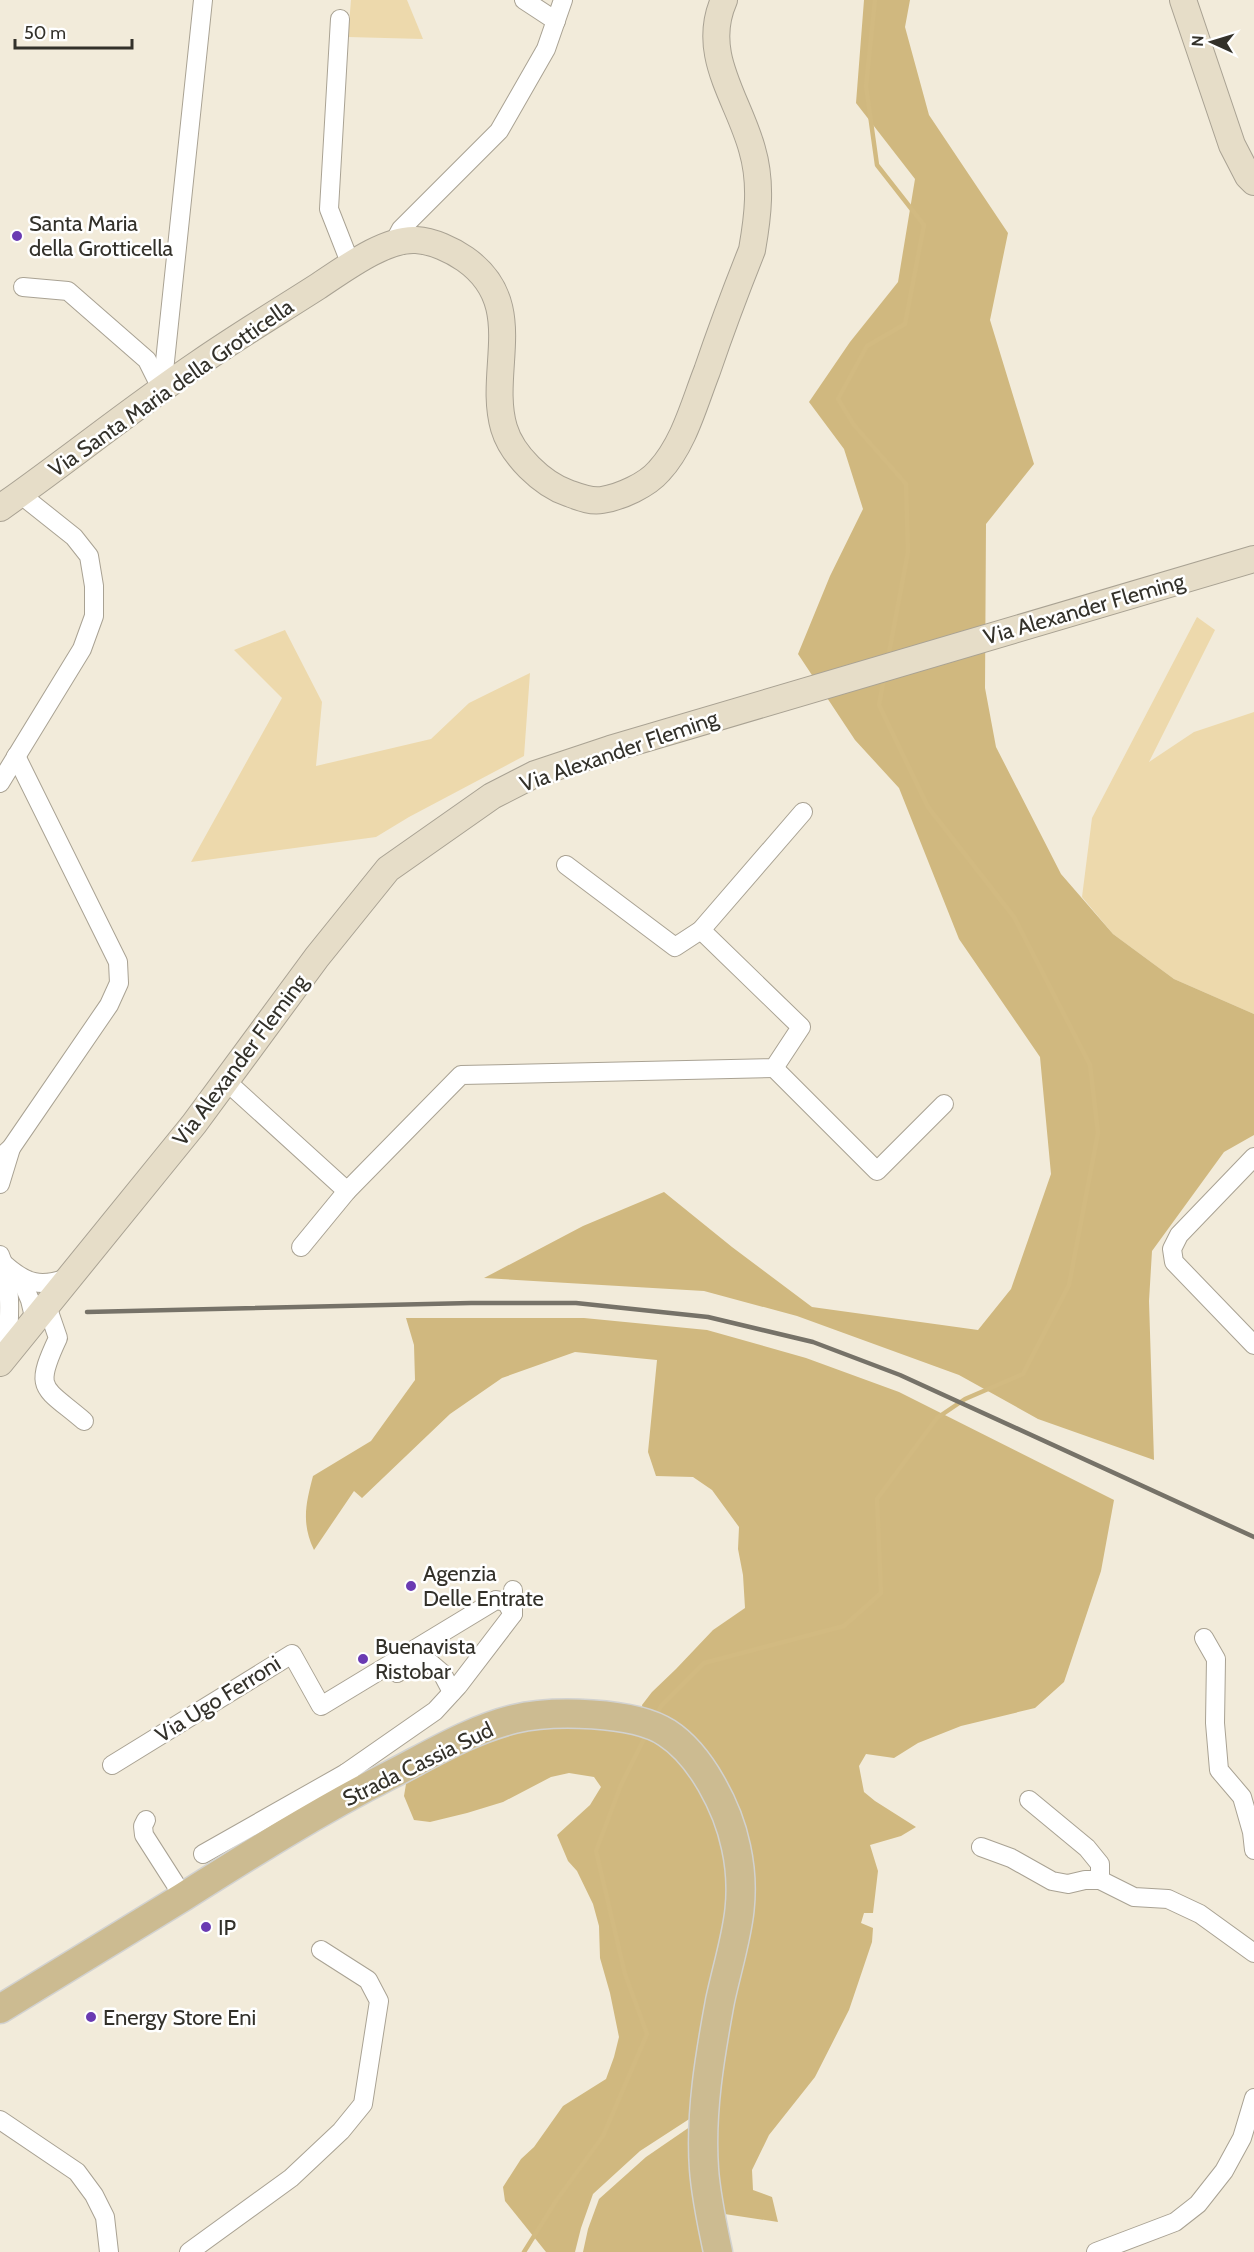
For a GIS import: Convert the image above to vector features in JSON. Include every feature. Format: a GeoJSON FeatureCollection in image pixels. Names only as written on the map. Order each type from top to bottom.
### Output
{"type":"FeatureCollection","features":[{"type":"Feature","properties":{"kind":"main road","name":"Strada Cassia Sud"},"geometry":{"type":"LineString","coordinates":[[0,2010],[249,1855],[351,1783],[480,1729],[516,1719],[545,1714],[577,1714],[638,1721],[666,1732],[687,1750],[716,1792],[728,1818],[736,1847],[741,1884],[740,1914],[720,2002],[703,2113],[704,2168],[709,2211],[718,2252]]}},
{"type":"Feature","properties":{"kind":"street"},"geometry":{"type":"LineString","coordinates":[[162,390],[203,0]]}},
{"type":"Feature","properties":{"kind":"street"},"geometry":{"type":"LineString","coordinates":[[524,0],[556,21]]}},
{"type":"Feature","properties":{"kind":"street"},"geometry":{"type":"LineString","coordinates":[[394,242],[401,229],[499,131],[546,49],[563,0]]}},
{"type":"Feature","properties":{"kind":"street","name":"Via Santa Maria della Grotticella"},"geometry":{"type":"LineString","coordinates":[[10,501],[197,364],[351,266],[394,242],[417,240],[436,244],[456,254],[473,265],[487,282],[499,306],[503,326],[501,412],[504,430],[513,447],[538,474],[563,492],[585,499],[602,500],[624,493],[659,472],[686,426],[752,250],[758,219],[759,182],[752,149],[719,64],[715,38],[718,14],[724,0]]}},
{"type":"Feature","properties":{"kind":"street"},"geometry":{"type":"LineString","coordinates":[[1184,0],[1232,145],[1248,176],[1254,182]]}},
{"type":"Feature","properties":{"kind":"street"},"geometry":{"type":"LineString","coordinates":[[340,19],[329,209],[351,266]]}},
{"type":"Feature","properties":{"kind":"street"},"geometry":{"type":"LineString","coordinates":[[23,287],[68,291],[147,360],[162,390]]}},
{"type":"Feature","properties":{"kind":"street"},"geometry":{"type":"LineString","coordinates":[[0,783],[82,649],[94,616],[94,586],[89,556],[74,537],[10,501]]}},
{"type":"Feature","properties":{"kind":"street","name":"Via Alexander Fleming"},"geometry":{"type":"LineString","coordinates":[[4,1358],[75,1273],[226,1082],[317,957],[388,869],[492,796],[535,774],[610,749],[1251,560]]}},
{"type":"Feature","properties":{"kind":"street"},"geometry":{"type":"LineString","coordinates":[[0,1184],[4,1152],[109,1005],[119,983],[118,962],[16,756]]}},
{"type":"Feature","properties":{"kind":"street"},"geometry":{"type":"LineString","coordinates":[[566,865],[675,947],[701,930],[803,812]]}},
{"type":"Feature","properties":{"kind":"street"},"geometry":{"type":"LineString","coordinates":[[701,930],[801,1028],[774,1068]]}},
{"type":"Feature","properties":{"kind":"street"},"geometry":{"type":"LineString","coordinates":[[301,1247],[347,1191],[461,1075],[774,1068],[877,1171],[944,1104]]}},
{"type":"Feature","properties":{"kind":"street"},"geometry":{"type":"LineString","coordinates":[[226,1082],[347,1191]]}},
{"type":"Feature","properties":{"kind":"street"},"geometry":{"type":"LineString","coordinates":[[1254,1157],[1179,1235],[1172,1250],[1174,1262],[1254,1345]]}},
{"type":"Feature","properties":{"kind":"street"},"geometry":{"type":"LineString","coordinates":[[2,1260],[14,1284],[30,1299],[58,1338],[45,1364],[42,1381],[46,1389],[84,1421]]}},
{"type":"Feature","properties":{"kind":"street"},"geometry":{"type":"LineString","coordinates":[[14,1284],[52,1284],[75,1273]]}},
{"type":"Feature","properties":{"kind":"street"},"geometry":{"type":"LineString","coordinates":[[4,1358],[14,1284]]}},
{"type":"Feature","properties":{"kind":"street"},"geometry":{"type":"LineString","coordinates":[[203,1854],[351,1783],[435,1711],[452,1692],[513,1614],[513,1590]]}},
{"type":"Feature","properties":{"kind":"street","name":"Via Ugo Ferroni"},"geometry":{"type":"LineString","coordinates":[[112,1765],[292,1653],[321,1706],[496,1600],[506,1602],[513,1614]]}},
{"type":"Feature","properties":{"kind":"street"},"geometry":{"type":"LineString","coordinates":[[1204,1638],[1216,1659],[1215,1724],[1219,1770],[1242,1797],[1252,1832],[1254,1850]]}},
{"type":"Feature","properties":{"kind":"street"},"geometry":{"type":"LineString","coordinates":[[354,1698],[416,1662],[428,1660],[442,1673],[452,1692]]}},
{"type":"Feature","properties":{"kind":"street"},"geometry":{"type":"LineString","coordinates":[[1029,1800],[1087,1848],[1100,1864],[1100,1880]]}},
{"type":"Feature","properties":{"kind":"street"},"geometry":{"type":"LineString","coordinates":[[142,1822],[144,1835],[183,1896]]}},
{"type":"Feature","properties":{"kind":"street"},"geometry":{"type":"LineString","coordinates":[[981,1847],[1011,1858],[1052,1881],[1068,1884],[1084,1880],[1100,1880],[1134,1898],[1168,1899],[1200,1914],[1254,1953]]}},
{"type":"Feature","properties":{"kind":"street"},"geometry":{"type":"LineString","coordinates":[[189,2252],[291,2178],[341,2131],[363,2104],[379,2001],[368,1980],[321,1950]]}},
{"type":"Feature","properties":{"kind":"street"},"geometry":{"type":"LineString","coordinates":[[1096,2252],[1175,2222],[1198,2204],[1224,2171],[1242,2138],[1254,2098]]}},
{"type":"Feature","properties":{"kind":"street"},"geometry":{"type":"LineString","coordinates":[[0,2120],[77,2172],[94,2195],[105,2217],[109,2252]]}},
{"type":"Feature","properties":{"kind":"shaded area"},"geometry":{"type":"Polygon","coordinates":[[[351,0],[407,0],[423,39],[348,37],[351,0]]]}},
{"type":"Feature","properties":{"kind":"shaded area"},"geometry":{"type":"Polygon","coordinates":[[[864,0],[910,0],[905,27],[929,115],[1008,233],[990,320],[1034,464],[986,524],[985,688],[996,747],[1061,874],[1113,934],[1174,979],[1254,1014],[1254,1135],[1224,1152],[1152,1251],[1149,1301],[1154,1460],[1038,1419],[959,1375],[797,1316],[704,1291],[484,1278],[583,1226],[664,1192],[812,1307],[978,1330],[1011,1289],[1051,1174],[1040,1057],[959,939],[899,788],[855,740],[798,654],[830,576],[863,509],[844,449],[809,402],[850,342],[898,282],[915,179],[856,103],[864,0]]]}},
{"type":"Feature","properties":{"kind":"shaded area"},"geometry":{"type":"Polygon","coordinates":[[[1197,617],[1215,630],[1149,762],[1194,732],[1254,712],[1254,1014],[1174,979],[1113,934],[1082,897],[1092,818],[1197,617]]]}},
{"type":"Feature","properties":{"kind":"shaded area"},"geometry":{"type":"Polygon","coordinates":[[[285,630],[322,702],[316,766],[431,739],[469,703],[530,673],[524,756],[376,837],[191,862],[282,698],[234,650],[285,630]]]}},
{"type":"Feature","properties":{"kind":"shaded area"},"geometry":{"type":"Polygon","coordinates":[[[406,1318],[584,1318],[707,1330],[806,1358],[899,1392],[1114,1500],[1101,1571],[1064,1682],[1035,1708],[961,1726],[918,1743],[894,1758],[866,1754],[859,1766],[864,1792],[916,1827],[901,1836],[870,1845],[878,1871],[873,1913],[864,1913],[861,1923],[873,1928],[872,1942],[849,2010],[815,2077],[769,2135],[752,2170],[753,2190],[772,2197],[778,2222],[718,2213],[713,2115],[745,1846],[643,1711],[642,1705],[713,1630],[745,1608],[743,1575],[738,1549],[739,1527],[712,1490],[693,1477],[656,1476],[648,1452],[657,1360],[575,1352],[502,1378],[450,1414],[362,1498],[354,1491],[314,1550],[306,1522],[308,1495],[313,1476],[371,1441],[415,1380],[414,1345],[406,1318]]]}},
{"type":"Feature","properties":{"kind":"shaded area"},"geometry":{"type":"Polygon","coordinates":[[[577,1726],[636,1733],[669,1749],[708,1799],[734,1884],[697,2114],[640,2151],[593,2194],[575,2252],[546,2252],[505,2201],[503,2187],[521,2159],[534,2147],[563,2106],[606,2079],[619,2037],[600,1958],[599,1926],[593,1904],[577,1871],[568,1861],[557,1835],[590,1805],[601,1787],[594,1777],[569,1773],[551,1777],[503,1802],[430,1822],[414,1820],[404,1796],[407,1778],[484,1740],[519,1730],[577,1726]]]}},
{"type":"Feature","properties":{"kind":"shaded area"},"geometry":{"type":"Polygon","coordinates":[[[697,2122],[711,2252],[583,2252],[588,2229],[599,2199],[646,2157],[697,2122]]]}},
{"type":"Feature","properties":{"kind":"waterway"},"geometry":{"type":"LineString","coordinates":[[875,0],[866,86],[877,165],[924,225],[905,324],[867,346],[838,399],[854,425],[906,484],[908,552],[888,658]]}},
{"type":"Feature","properties":{"kind":"waterway"},"geometry":{"type":"LineString","coordinates":[[655,1717],[661,1706],[704,1663],[844,1626],[881,1593],[877,1499],[937,1418],[965,1399],[1023,1374],[1069,1285],[1098,1133],[1090,1065],[1014,917],[928,807],[879,705],[884,678]]}},
{"type":"Feature","properties":{"kind":"waterway"},"geometry":{"type":"LineString","coordinates":[[524,2252],[556,2201],[603,2136],[647,2034],[625,1974],[596,1851],[621,1785],[646,1735]]}},
{"type":"Feature","properties":{"kind":"railway"},"geometry":{"type":"LineString","coordinates":[[87,1312],[471,1303],[576,1303],[708,1317],[813,1342],[900,1375],[1254,1537]]}},
{"type":"Feature","properties":{"kind":"place","name":"Santa Maria della Grotticella"},"geometry":{"type":"Point","coordinates":[17,236]}},
{"type":"Feature","properties":{"kind":"place","name":"Agenzia Delle Entrate"},"geometry":{"type":"Point","coordinates":[411,1586]}},
{"type":"Feature","properties":{"kind":"place","name":"Buenavista Ristobar"},"geometry":{"type":"Point","coordinates":[363,1659]}},
{"type":"Feature","properties":{"kind":"place","name":"IP"},"geometry":{"type":"Point","coordinates":[206,1927]}},
{"type":"Feature","properties":{"kind":"place","name":"Energy Store Eni"},"geometry":{"type":"Point","coordinates":[91,2017]}}]}
